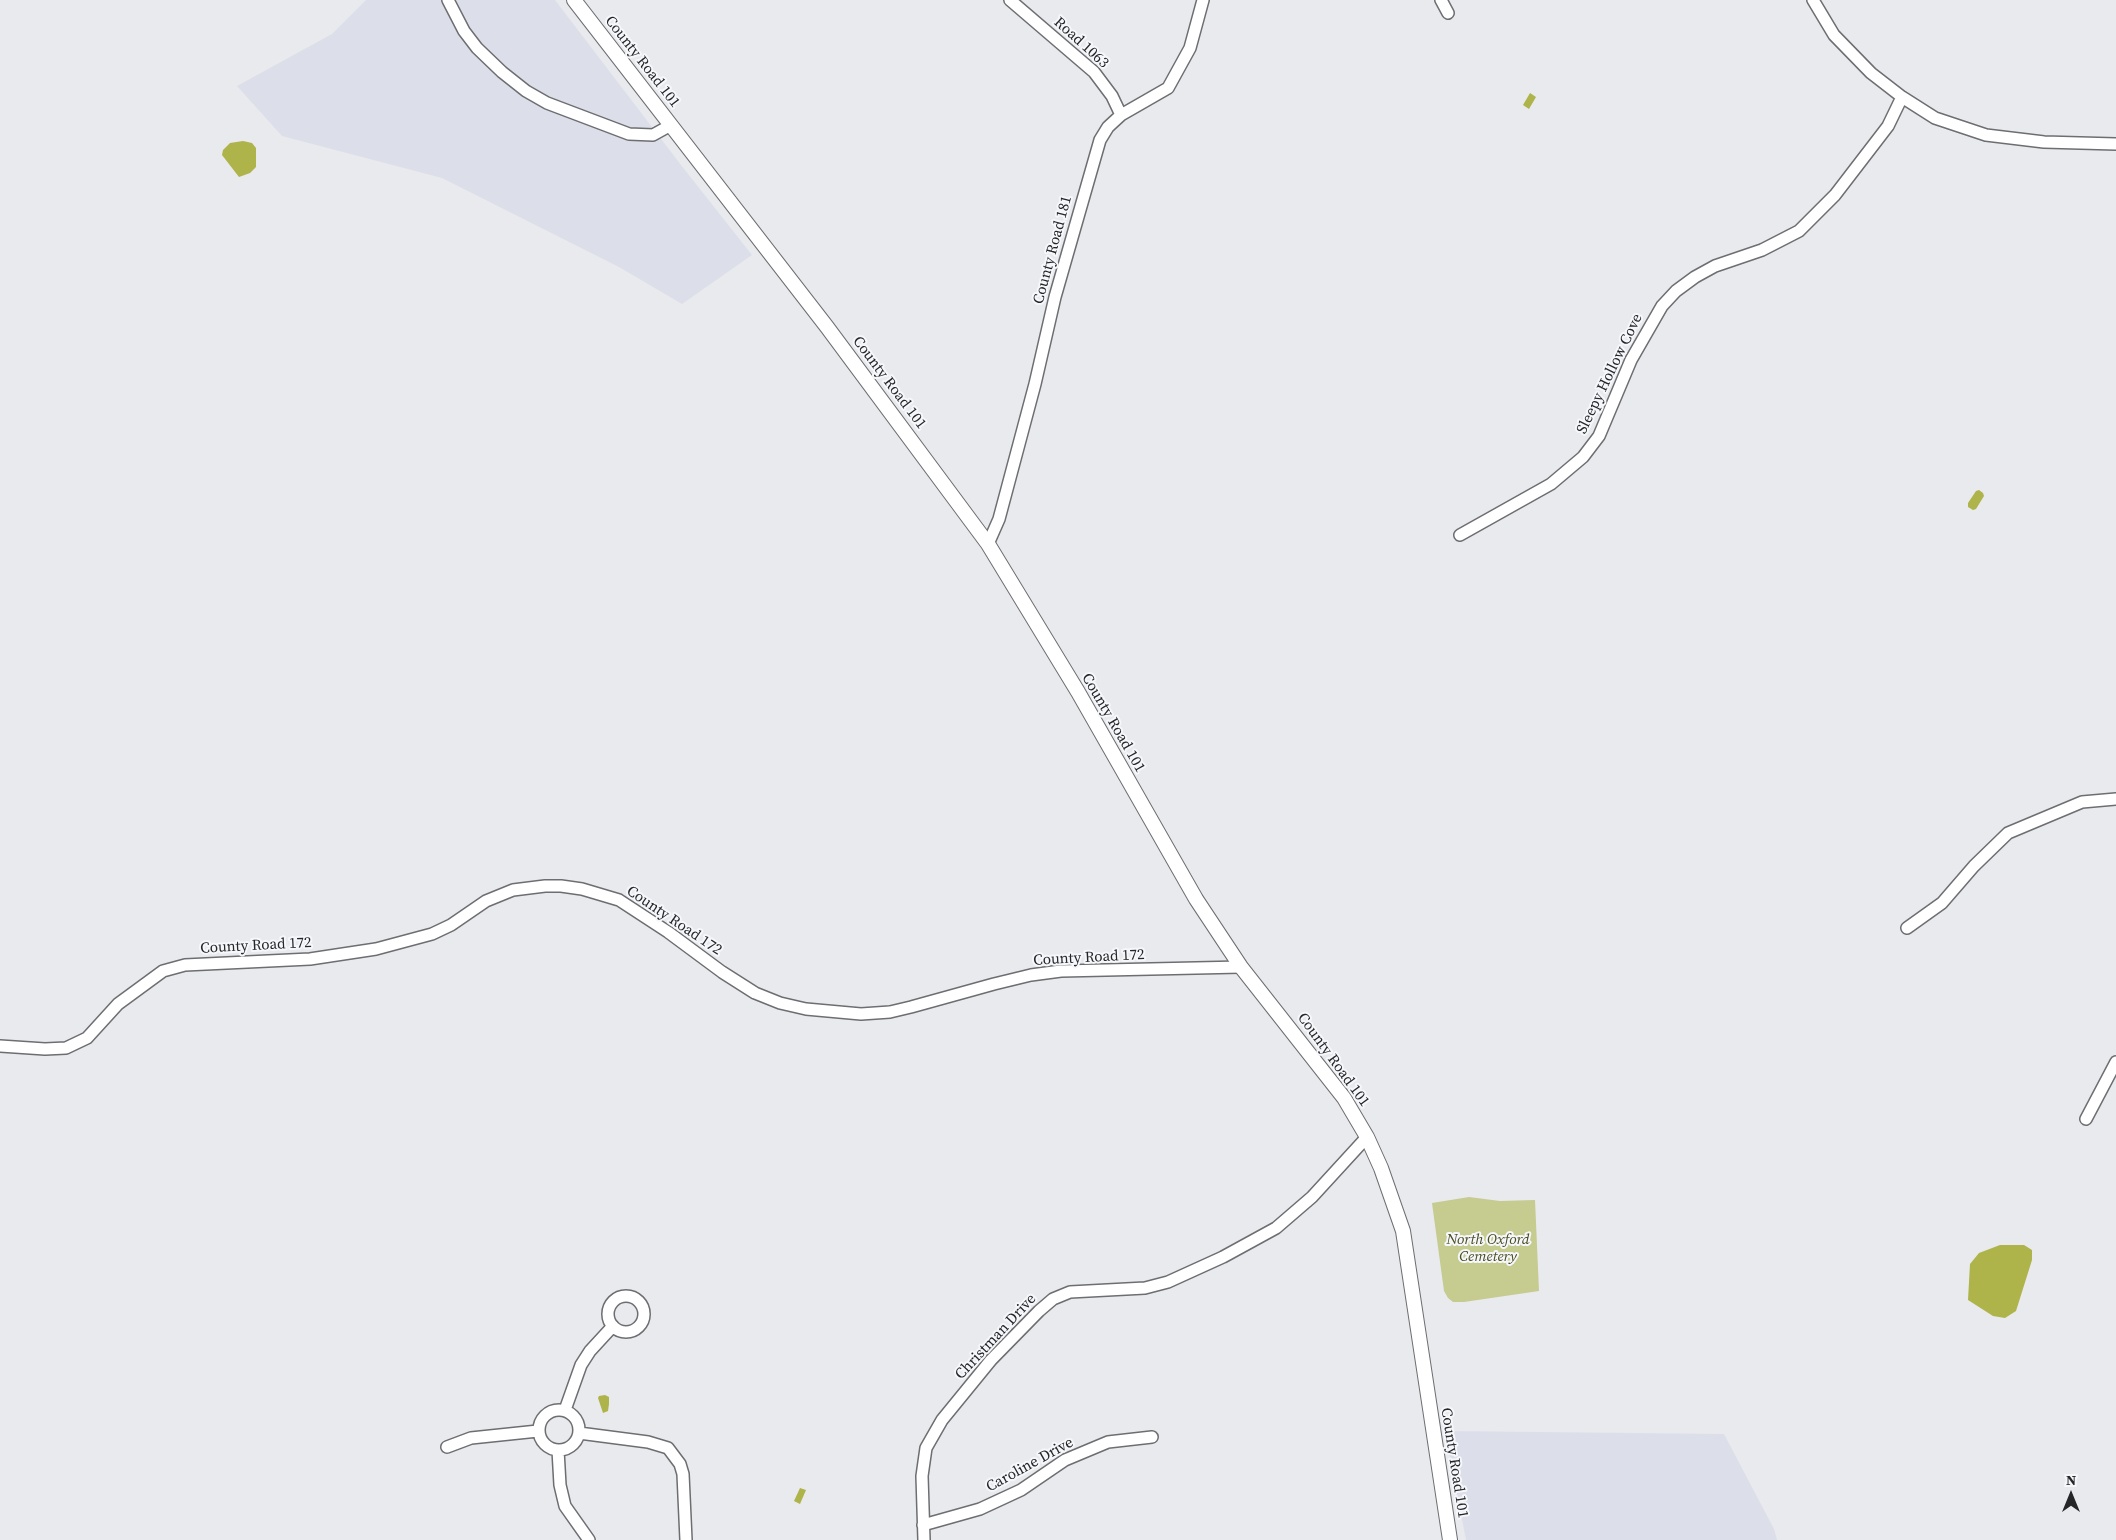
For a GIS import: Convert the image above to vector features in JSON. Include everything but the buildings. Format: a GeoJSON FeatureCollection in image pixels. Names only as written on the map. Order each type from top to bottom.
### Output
{"type":"FeatureCollection","features":[{"type":"Feature","properties":{"kind":"street"},"geometry":{"type":"LineString","coordinates":[[448,0],[464,31],[477,48],[502,72],[526,91],[547,103],[629,134],[652,135],[671,126]]}},
{"type":"Feature","properties":{"kind":"street","name":"County Road 101"},"geometry":{"type":"LineString","coordinates":[[574,0],[822,320],[988,544],[1078,692],[1196,899],[1241,966],[1344,1098],[1367,1137],[1381,1168],[1402,1231],[1450,1540]]}},
{"type":"Feature","properties":{"kind":"street","name":"Road 1063"},"geometry":{"type":"LineString","coordinates":[[1010,0],[1094,72],[1112,96],[1121,115]]}},
{"type":"Feature","properties":{"kind":"street","name":"County Road 181"},"geometry":{"type":"LineString","coordinates":[[988,544],[999,518],[1035,384],[1055,297],[1100,140],[1108,127],[1121,115],[1168,88],[1190,48],[1203,0]]}},
{"type":"Feature","properties":{"kind":"street"},"geometry":{"type":"LineString","coordinates":[[1441,0],[1448,12]]}},
{"type":"Feature","properties":{"kind":"street"},"geometry":{"type":"LineString","coordinates":[[1813,0],[1830,28],[1846,48],[1871,73],[1935,118],[1986,135],[2044,142],[2116,144]]}},
{"type":"Feature","properties":{"kind":"street","name":"Sleepy Hollow Cove"},"geometry":{"type":"LineString","coordinates":[[1460,535],[1551,484],[1583,457],[1599,436],[1630,360],[1662,306],[1676,291],[1695,277],[1715,266],[1762,250],[1799,231],[1835,195],[1884,132],[1902,96]]}},
{"type":"Feature","properties":{"kind":"street"},"geometry":{"type":"LineString","coordinates":[[1906,928],[1942,902],[1974,866],[2008,833],[2082,802],[2116,799]]}},
{"type":"Feature","properties":{"kind":"street","name":"County Road 172"},"geometry":{"type":"LineString","coordinates":[[0,1046],[45,1049],[66,1048],[87,1038],[118,1004],[163,971],[185,965],[310,959],[376,949],[432,934],[451,925],[486,901],[513,890],[545,886],[582,889],[619,900],[755,993],[780,1003],[806,1009],[861,1014],[890,1012],[994,984],[1061,971],[1241,966]]}},
{"type":"Feature","properties":{"kind":"street"},"geometry":{"type":"LineString","coordinates":[[2086,1119],[2116,1062]]}},
{"type":"Feature","properties":{"kind":"street","name":"Christman Drive"},"geometry":{"type":"LineString","coordinates":[[924,1540],[922,1476],[926,1448],[942,1420],[991,1360],[1046,1305],[1053,1299],[1070,1292],[1145,1288],[1168,1282],[1223,1257],[1276,1228],[1312,1197],[1367,1137]]}},
{"type":"Feature","properties":{"kind":"street"},"geometry":{"type":"LineString","coordinates":[[565,1410],[581,1365],[590,1351],[613,1326]]}},
{"type":"Feature","properties":{"kind":"street"},"geometry":{"type":"LineString","coordinates":[[558,1409],[565,1410],[578,1422],[579,1433],[574,1444],[569,1448],[558,1450],[546,1446],[542,1442],[538,1431],[539,1425],[546,1414],[558,1409]]}},
{"type":"Feature","properties":{"kind":"street"},"geometry":{"type":"LineString","coordinates":[[447,1447],[471,1438],[538,1431]]}},
{"type":"Feature","properties":{"kind":"street"},"geometry":{"type":"LineString","coordinates":[[579,1433],[648,1442],[668,1448],[680,1464],[683,1474],[686,1540]]}},
{"type":"Feature","properties":{"kind":"street","name":"Caroline Drive"},"geometry":{"type":"LineString","coordinates":[[923,1525],[980,1509],[1021,1490],[1065,1460],[1108,1442],[1152,1437]]}},
{"type":"Feature","properties":{"kind":"street"},"geometry":{"type":"LineString","coordinates":[[558,1450],[560,1485],[565,1506],[589,1540]]}},
{"type":"Feature","properties":{"kind":"shaded area"},"geometry":{"type":"Polygon","coordinates":[[[366,0],[555,0],[752,255],[682,304],[619,267],[442,178],[282,136],[237,86],[332,34],[366,0]]]}},
{"type":"Feature","properties":{"kind":"shaded area"},"geometry":{"type":"Polygon","coordinates":[[[1530,93],[1536,97],[1529,109],[1523,105],[1530,93]]]}},
{"type":"Feature","properties":{"kind":"shaded area"},"geometry":{"type":"Polygon","coordinates":[[[243,141],[252,143],[256,148],[256,167],[250,173],[239,177],[222,155],[223,150],[230,143],[243,141]]]}},
{"type":"Feature","properties":{"kind":"shaded area"},"geometry":{"type":"Polygon","coordinates":[[[1979,490],[1984,496],[1976,509],[1973,510],[1968,507],[1968,503],[1976,491],[1979,490]]]}},
{"type":"Feature","properties":{"kind":"shaded area"},"geometry":{"type":"Polygon","coordinates":[[[2000,1245],[2024,1245],[2032,1250],[2032,1260],[2016,1311],[2005,1318],[1993,1316],[1968,1300],[1970,1264],[1979,1253],[2000,1245]]]}},
{"type":"Feature","properties":{"kind":"shaded area"},"geometry":{"type":"Polygon","coordinates":[[[605,1395],[609,1397],[609,1404],[608,1411],[603,1413],[598,1398],[605,1395]]]}},
{"type":"Feature","properties":{"kind":"shaded area"},"geometry":{"type":"Polygon","coordinates":[[[1445,1431],[1724,1434],[1774,1529],[1777,1540],[1466,1540],[1445,1431]]]}},
{"type":"Feature","properties":{"kind":"shaded area"},"geometry":{"type":"Polygon","coordinates":[[[800,1488],[806,1490],[800,1504],[794,1501],[800,1488]]]}},
{"type":"Feature","properties":{"kind":"green space","name":"North Oxford Cemetery"},"geometry":{"type":"Polygon","coordinates":[[[1469,1197],[1500,1201],[1535,1200],[1539,1291],[1464,1302],[1453,1302],[1448,1298],[1444,1291],[1432,1203],[1469,1197]]]}}]}
